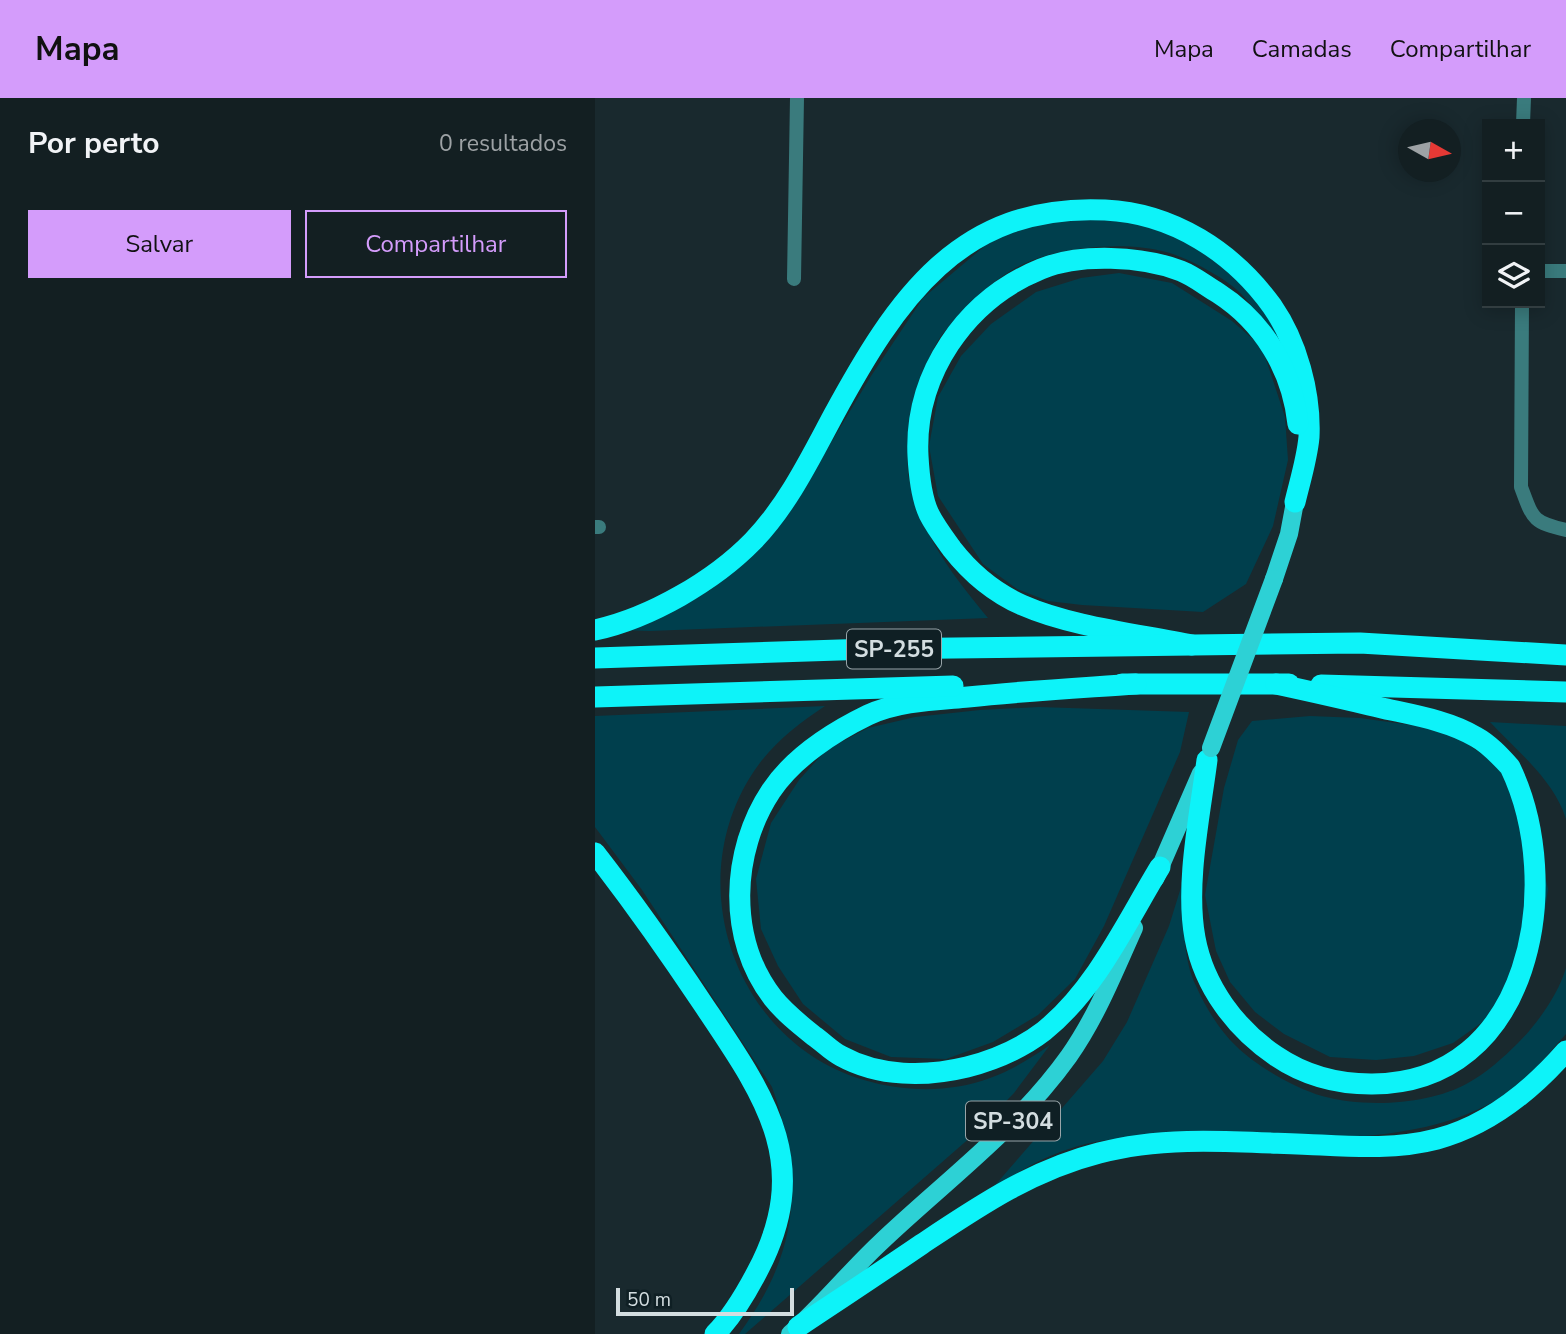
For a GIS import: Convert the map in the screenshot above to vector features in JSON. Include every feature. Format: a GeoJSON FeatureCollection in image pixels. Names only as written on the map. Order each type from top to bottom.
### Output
{"type":"FeatureCollection","features":[{"type":"Feature","properties":{"kind":"highway"},"geometry":{"type":"LineString","coordinates":[[595,630],[660,605],[726,566],[754,540],[779,508],[906,298],[928,275],[970,241],[1011,223],[1055,211],[1116,210],[1146,215],[1204,241],[1234,262],[1260,290],[1279,316],[1305,385],[1309,440],[1295,502]]}},
{"type":"Feature","properties":{"kind":"highway"},"geometry":{"type":"LineString","coordinates":[[1192,645],[1063,618],[1021,605],[988,584],[962,561],[928,512],[919,469],[918,437],[922,405],[946,346],[991,298],[1042,268],[1072,261],[1128,259],[1182,271],[1237,305],[1261,330],[1275,350],[1284,370],[1297,415],[1301,459],[1295,502]]}},
{"type":"Feature","properties":{"kind":"highway","name":"SP-255"},"geometry":{"type":"LineString","coordinates":[[595,658],[870,649],[1360,643],[1566,655]]}},
{"type":"Feature","properties":{"kind":"highway"},"geometry":{"type":"LineString","coordinates":[[1136,684],[991,694],[889,707],[831,737],[804,756],[786,774],[772,789],[758,814],[740,873],[744,937],[757,971],[771,995],[789,1016],[841,1056],[906,1074],[943,1073],[1012,1051],[1043,1032],[1077,1000],[1160,867]]}},
{"type":"Feature","properties":{"kind":"highway","name":"SP-255"},"geometry":{"type":"LineString","coordinates":[[595,697],[810,689],[1136,684],[1276,684],[1566,692]]}},
{"type":"Feature","properties":{"kind":"highway"},"geometry":{"type":"LineString","coordinates":[[1276,684],[1464,730],[1479,738],[1524,781],[1551,830]]}},
{"type":"Feature","properties":{"kind":"highway"},"geometry":{"type":"LineString","coordinates":[[1209,753],[1192,893],[1196,942],[1212,986],[1229,1014],[1248,1034],[1290,1066],[1325,1079],[1357,1084],[1391,1084],[1455,1066],[1485,1047],[1510,1024],[1543,968]]}},
{"type":"Feature","properties":{"kind":"highway"},"geometry":{"type":"LineString","coordinates":[[595,853],[653,929],[719,1027],[768,1110],[778,1142],[783,1199],[777,1225],[767,1254],[751,1283],[715,1334]]}},
{"type":"Feature","properties":{"kind":"highway"},"geometry":{"type":"LineString","coordinates":[[794,1330],[982,1204],[1023,1180],[1061,1163],[1145,1144],[1200,1142],[1376,1147],[1436,1139],[1476,1124],[1507,1107],[1533,1086],[1566,1051]]}},
{"type":"Feature","properties":{"kind":"main road","name":"SP-304"},"geometry":{"type":"LineString","coordinates":[[794,1330],[879,1244],[1001,1133],[1036,1097],[1069,1056],[1097,1012],[1209,753],[1274,579],[1289,534],[1295,502]]}},
{"type":"Feature","properties":{"kind":"street"},"geometry":{"type":"LineString","coordinates":[[794,279],[797,98]]}},
{"type":"Feature","properties":{"kind":"street"},"geometry":{"type":"LineString","coordinates":[[1523,119],[1524,98]]}},
{"type":"Feature","properties":{"kind":"street"},"geometry":{"type":"LineString","coordinates":[[1545,271],[1566,271]]}},
{"type":"Feature","properties":{"kind":"street"},"geometry":{"type":"LineString","coordinates":[[1522,308],[1521,487],[1532,516],[1544,524],[1566,530]]}},
{"type":"Feature","properties":{"kind":"shaded area"},"geometry":{"type":"Polygon","coordinates":[[[1059,218],[1101,218],[1143,224],[1176,234],[1242,280],[1274,324],[1286,358],[1244,296],[1222,278],[1174,254],[1149,248],[1109,246],[1066,251],[1028,262],[1012,270],[984,291],[939,339],[925,368],[909,439],[909,477],[926,527],[954,574],[988,618],[618,630],[709,591],[746,560],[805,486],[871,376],[923,298],[987,244],[1020,228],[1059,218]]]}},
{"type":"Feature","properties":{"kind":"shaded area"},"geometry":{"type":"Polygon","coordinates":[[[1119,273],[1172,283],[1232,321],[1262,347],[1285,417],[1288,460],[1273,526],[1246,584],[1203,612],[1048,601],[1017,589],[983,564],[938,496],[929,446],[938,397],[961,356],[991,324],[1036,292],[1081,278],[1119,273]]]}},
{"type":"Feature","properties":{"kind":"shaded area"},"geometry":{"type":"Polygon","coordinates":[[[825,706],[793,729],[756,767],[730,822],[721,868],[723,913],[734,957],[755,998],[783,1033],[820,1061],[864,1080],[895,1087],[927,1089],[975,1083],[1014,1067],[1050,1045],[1014,1093],[972,1136],[745,1334],[739,1334],[759,1304],[785,1245],[792,1185],[783,1121],[772,1087],[642,890],[595,827],[595,716],[825,706]]]}},
{"type":"Feature","properties":{"kind":"shaded area"},"geometry":{"type":"Polygon","coordinates":[[[1039,707],[1189,712],[1180,752],[1104,926],[1075,979],[1038,1015],[993,1042],[946,1059],[891,1057],[845,1039],[803,1004],[778,966],[761,929],[756,879],[771,823],[799,780],[826,750],[868,728],[915,717],[1039,707]]]}},
{"type":"Feature","properties":{"kind":"shaded area"},"geometry":{"type":"Polygon","coordinates":[[[1310,716],[1360,718],[1447,730],[1492,761],[1523,800],[1538,844],[1548,889],[1541,938],[1518,982],[1491,1016],[1453,1043],[1414,1056],[1376,1060],[1330,1057],[1284,1034],[1255,1012],[1230,982],[1216,951],[1205,895],[1224,788],[1238,740],[1252,721],[1310,716]]]}},
{"type":"Feature","properties":{"kind":"shaded area"},"geometry":{"type":"Polygon","coordinates":[[[1490,722],[1566,726],[1566,819],[1553,791],[1544,779],[1490,722]]]}},
{"type":"Feature","properties":{"kind":"shaded area"},"geometry":{"type":"Polygon","coordinates":[[[1182,884],[1188,964],[1209,1011],[1224,1033],[1244,1054],[1276,1076],[1300,1088],[1339,1100],[1377,1103],[1435,1096],[1468,1083],[1500,1060],[1532,1027],[1552,999],[1566,968],[1566,1034],[1534,1070],[1507,1094],[1462,1116],[1426,1127],[1348,1137],[1147,1137],[1103,1140],[1052,1155],[990,1191],[1103,1061],[1127,1022],[1169,926],[1182,884]]]}}]}
